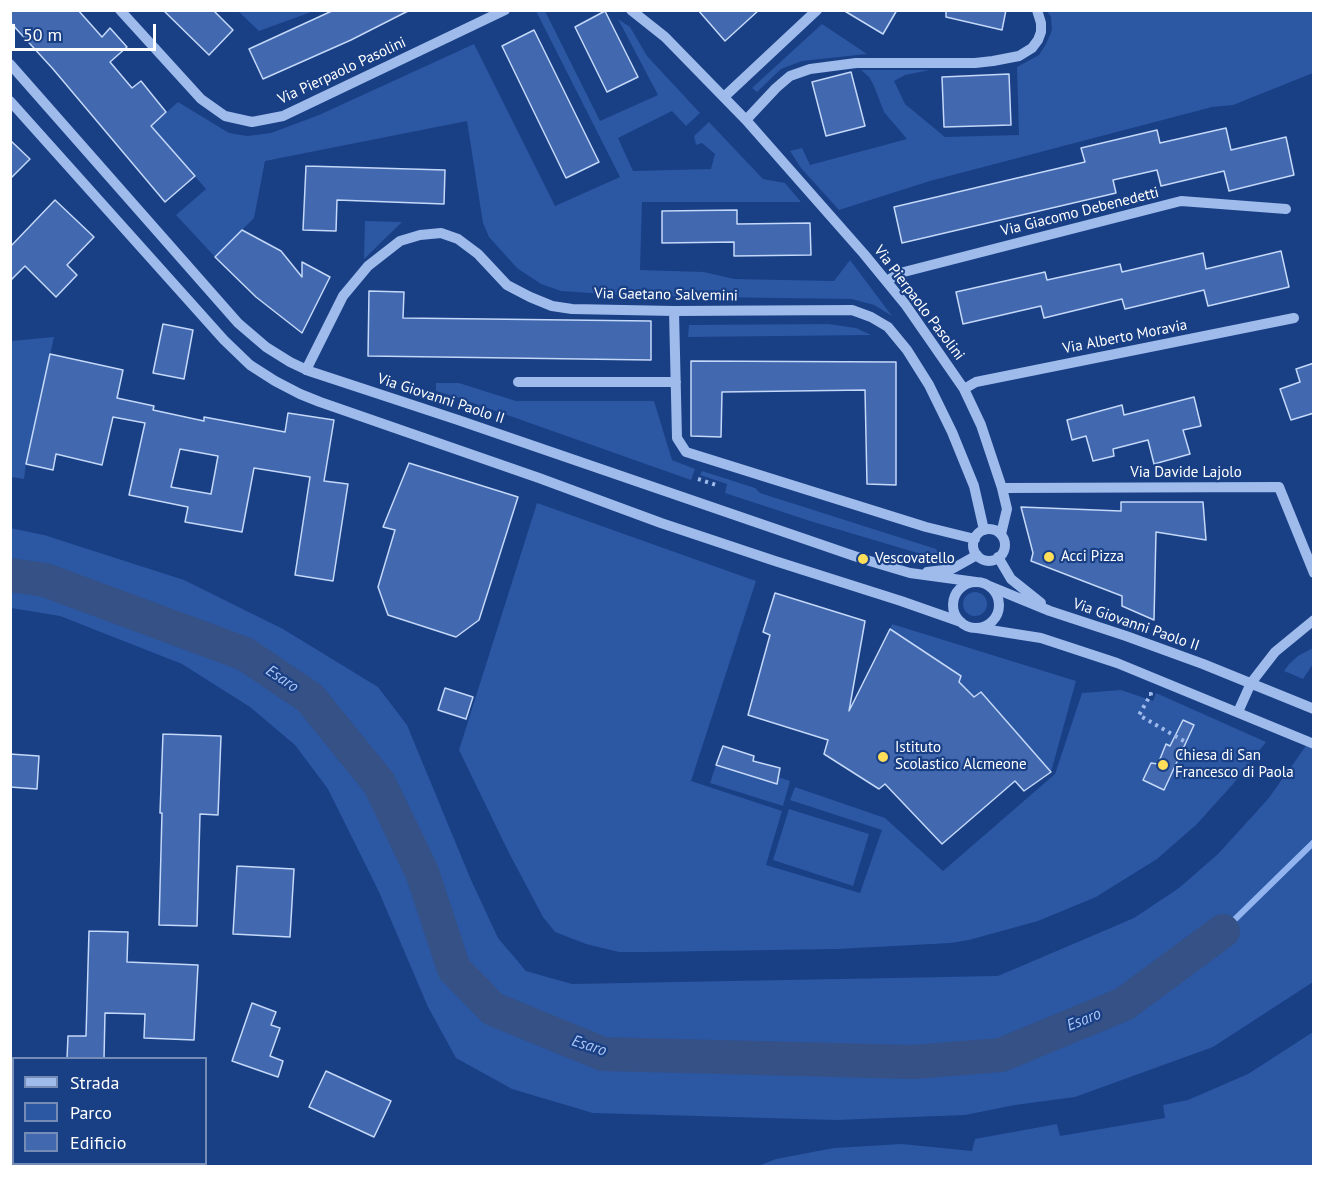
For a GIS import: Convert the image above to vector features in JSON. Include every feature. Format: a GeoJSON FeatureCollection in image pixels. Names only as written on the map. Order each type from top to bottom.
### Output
{"type":"FeatureCollection","features":[{"type":"Feature","properties":{"kind":"street","name":"Via Pierpaolo Pasolini"},"geometry":{"type":"LineString","coordinates":[[120,10],[201,99],[225,116],[252,122],[283,116],[505,10]]}},
{"type":"Feature","properties":{"kind":"street","name":"Via Pierpaolo Pasolini"},"geometry":{"type":"LineString","coordinates":[[631,10],[665,37],[746,120],[905,304],[964,389],[981,425],[1007,509],[1001,534]]}},
{"type":"Feature","properties":{"kind":"street"},"geometry":{"type":"LineString","coordinates":[[724,97],[817,10]]}},
{"type":"Feature","properties":{"kind":"street"},"geometry":{"type":"LineString","coordinates":[[746,120],[790,76],[810,69],[856,63],[975,63],[1019,56],[1032,48],[1038,40],[1041,23],[1037,10]]}},
{"type":"Feature","properties":{"kind":"street","name":"Via Giovanni Paolo II"},"geometry":{"type":"LineString","coordinates":[[10,64],[237,323],[266,346],[306,370],[793,536],[910,573],[975,582]]}},
{"type":"Feature","properties":{"kind":"street"},"geometry":{"type":"LineString","coordinates":[[10,101],[224,340],[250,365],[300,394],[661,523],[901,601],[971,627],[1041,639],[1117,663],[1314,744]]}},
{"type":"Feature","properties":{"kind":"street","name":"Via Giacomo Debenedetti"},"geometry":{"type":"LineString","coordinates":[[887,282],[896,274],[1181,201],[1286,209]]}},
{"type":"Feature","properties":{"kind":"street","name":"Via Gaetano Salvemini"},"geometry":{"type":"LineString","coordinates":[[306,370],[344,296],[368,266],[400,241],[420,235],[441,233],[458,239],[478,254],[507,285],[552,306],[572,309],[674,311],[852,310],[888,327],[907,350],[929,385],[952,432],[974,486],[984,530]]}},
{"type":"Feature","properties":{"kind":"street"},"geometry":{"type":"LineString","coordinates":[[674,311],[677,438],[686,452],[926,527],[975,539]]}},
{"type":"Feature","properties":{"kind":"street","name":"Via Alberto Moravia"},"geometry":{"type":"LineString","coordinates":[[964,389],[976,382],[1294,318]]}},
{"type":"Feature","properties":{"kind":"street"},"geometry":{"type":"LineString","coordinates":[[518,382],[676,382]]}},
{"type":"Feature","properties":{"kind":"street","name":"Via Davide Lajolo"},"geometry":{"type":"LineString","coordinates":[[1002,488],[1279,487],[1314,573]]}},
{"type":"Feature","properties":{"kind":"street"},"geometry":{"type":"LineString","coordinates":[[993,529],[1001,534],[1004,539],[1004,549],[998,557],[994,560],[986,560],[977,555],[974,547],[977,535],[984,530],[993,529]]}},
{"type":"Feature","properties":{"kind":"street"},"geometry":{"type":"LineString","coordinates":[[910,573],[952,569],[977,555]]}},
{"type":"Feature","properties":{"kind":"street"},"geometry":{"type":"LineString","coordinates":[[998,557],[1011,579],[1050,611]]}},
{"type":"Feature","properties":{"kind":"street"},"geometry":{"type":"LineString","coordinates":[[961,622],[954,608],[956,593],[968,583],[983,583],[994,590],[998,597],[999,611],[991,623],[977,628]]}},
{"type":"Feature","properties":{"kind":"street","name":"Via Giovanni Paolo II"},"geometry":{"type":"LineString","coordinates":[[989,586],[1050,611],[1203,664],[1314,709]]}},
{"type":"Feature","properties":{"kind":"street"},"geometry":{"type":"LineString","coordinates":[[1238,712],[1251,683],[1275,652],[1314,620]]}},
{"type":"Feature","properties":{"kind":"path"},"geometry":{"type":"LineString","coordinates":[[698,478],[719,486]]}},
{"type":"Feature","properties":{"kind":"path"},"geometry":{"type":"LineString","coordinates":[[1151,694],[1139,715],[1184,741]]}},
{"type":"Feature","properties":{"kind":"green space"},"geometry":{"type":"Polygon","coordinates":[[[238,11],[314,11],[259,31],[238,11]]]}},
{"type":"Feature","properties":{"kind":"green space"},"geometry":{"type":"Polygon","coordinates":[[[536,11],[545,11],[600,121],[658,95],[618,19],[630,27],[647,56],[700,113],[686,126],[672,111],[618,138],[633,171],[711,169],[715,154],[702,143],[696,145],[694,136],[709,122],[763,179],[785,183],[801,202],[642,202],[640,270],[704,272],[734,279],[834,281],[850,260],[892,316],[874,305],[852,299],[635,296],[561,291],[541,284],[517,268],[489,237],[483,223],[467,121],[265,161],[254,218],[215,257],[176,215],[206,189],[151,126],[178,102],[229,133],[247,136],[271,133],[319,115],[474,44],[555,206],[620,177],[536,11]]]}},
{"type":"Feature","properties":{"kind":"green space"},"geometry":{"type":"Polygon","coordinates":[[[1047,11],[1313,11],[1313,73],[1233,105],[1212,107],[930,181],[839,210],[801,168],[790,151],[802,148],[810,165],[907,139],[884,112],[874,86],[861,70],[930,70],[905,75],[894,81],[905,104],[945,137],[1019,135],[1017,67],[1039,55],[1046,44],[1052,30],[1051,17],[1047,11]]]}},
{"type":"Feature","properties":{"kind":"green space"},"geometry":{"type":"Polygon","coordinates":[[[822,24],[867,54],[802,61],[781,69],[757,92],[752,88],[822,24]]]}},
{"type":"Feature","properties":{"kind":"green space"},"geometry":{"type":"Polygon","coordinates":[[[365,221],[402,222],[364,259],[365,221]]]}},
{"type":"Feature","properties":{"kind":"green space"},"geometry":{"type":"Polygon","coordinates":[[[828,324],[856,328],[871,335],[688,337],[689,325],[828,324]]]}},
{"type":"Feature","properties":{"kind":"green space"},"geometry":{"type":"Polygon","coordinates":[[[54,337],[24,479],[11,477],[11,341],[54,337]]]}},
{"type":"Feature","properties":{"kind":"green space"},"geometry":{"type":"Polygon","coordinates":[[[436,383],[459,383],[516,401],[654,401],[672,460],[695,469],[691,480],[436,391],[436,383]]]}},
{"type":"Feature","properties":{"kind":"green space"},"geometry":{"type":"Polygon","coordinates":[[[702,471],[755,488],[760,493],[936,549],[941,560],[725,493],[727,484],[700,475],[702,471]]]}},
{"type":"Feature","properties":{"kind":"green space"},"geometry":{"type":"Polygon","coordinates":[[[537,503],[756,581],[691,781],[782,811],[766,865],[860,893],[882,830],[790,800],[795,787],[885,818],[943,871],[1055,774],[1082,693],[1121,690],[1153,701],[1156,693],[1266,742],[1234,783],[1196,825],[1157,859],[1096,897],[1038,921],[951,943],[837,949],[619,952],[586,944],[555,932],[543,917],[459,750],[537,503]]]}},
{"type":"Feature","properties":{"kind":"green space"},"geometry":{"type":"Polygon","coordinates":[[[10,528],[44,535],[184,580],[283,629],[378,687],[407,725],[471,880],[498,938],[526,971],[572,984],[998,976],[1134,918],[1179,888],[1218,854],[1268,799],[1313,736],[1313,982],[1213,1047],[1075,1097],[965,1115],[836,1120],[593,1113],[512,1089],[456,1058],[428,1007],[379,892],[328,789],[295,745],[250,707],[182,664],[60,616],[11,608],[10,528]]]}},
{"type":"Feature","properties":{"kind":"green space"},"geometry":{"type":"Polygon","coordinates":[[[975,592],[983,596],[987,604],[983,612],[975,616],[967,612],[963,604],[967,596],[975,592]]]}},
{"type":"Feature","properties":{"kind":"green space"},"geometry":{"type":"Polygon","coordinates":[[[892,624],[1076,681],[1051,772],[982,692],[974,697],[959,682],[960,676],[890,629],[892,624]]]}},
{"type":"Feature","properties":{"kind":"green space"},"geometry":{"type":"Polygon","coordinates":[[[1313,648],[1313,664],[1303,679],[1284,671],[1298,656],[1313,648]]]}},
{"type":"Feature","properties":{"kind":"green space"},"geometry":{"type":"Polygon","coordinates":[[[716,765],[776,784],[778,777],[790,781],[783,806],[710,783],[716,765]]]}},
{"type":"Feature","properties":{"kind":"green space"},"geometry":{"type":"Polygon","coordinates":[[[789,809],[869,834],[853,886],[773,860],[789,809]]]}},
{"type":"Feature","properties":{"kind":"green space"},"geometry":{"type":"Polygon","coordinates":[[[1313,1032],[1313,1166],[758,1166],[776,1159],[834,1148],[902,1144],[972,1151],[975,1139],[1057,1124],[1060,1136],[1165,1118],[1163,1105],[1188,1100],[1248,1074],[1313,1032]]]}},
{"type":"Feature","properties":{"kind":"building"},"geometry":{"type":"Polygon","coordinates":[[[10,10],[78,10],[102,37],[110,28],[127,47],[110,62],[132,88],[141,81],[166,112],[151,126],[195,176],[165,202],[53,69],[10,22],[10,10]]]}},
{"type":"Feature","properties":{"kind":"building"},"geometry":{"type":"Polygon","coordinates":[[[163,10],[213,10],[233,30],[209,55],[163,10]]]}},
{"type":"Feature","properties":{"kind":"building"},"geometry":{"type":"Polygon","coordinates":[[[334,10],[410,10],[351,40],[263,79],[249,49],[334,10]]]}},
{"type":"Feature","properties":{"kind":"building"},"geometry":{"type":"Polygon","coordinates":[[[698,10],[759,10],[725,41],[698,10]]]}},
{"type":"Feature","properties":{"kind":"building"},"geometry":{"type":"Polygon","coordinates":[[[843,10],[897,10],[883,34],[843,10]]]}},
{"type":"Feature","properties":{"kind":"building"},"geometry":{"type":"Polygon","coordinates":[[[946,10],[1006,10],[1002,30],[946,17],[946,10]]]}},
{"type":"Feature","properties":{"kind":"building"},"geometry":{"type":"Polygon","coordinates":[[[605,11],[638,77],[607,92],[575,27],[605,11]]]}},
{"type":"Feature","properties":{"kind":"building"},"geometry":{"type":"Polygon","coordinates":[[[534,30],[599,162],[566,178],[502,46],[534,30]]]}},
{"type":"Feature","properties":{"kind":"building"},"geometry":{"type":"Polygon","coordinates":[[[851,72],[865,126],[826,136],[812,82],[851,72]]]}},
{"type":"Feature","properties":{"kind":"building"},"geometry":{"type":"Polygon","coordinates":[[[1009,74],[1011,125],[944,127],[942,77],[1009,74]]]}},
{"type":"Feature","properties":{"kind":"building"},"geometry":{"type":"Polygon","coordinates":[[[1226,128],[1231,150],[1286,137],[1294,175],[1229,191],[1224,171],[1161,186],[1157,170],[1113,180],[1116,193],[902,243],[894,207],[1085,162],[1081,148],[1157,130],[1160,143],[1226,128]]]}},
{"type":"Feature","properties":{"kind":"building"},"geometry":{"type":"Polygon","coordinates":[[[10,140],[30,159],[10,179],[10,140]]]}},
{"type":"Feature","properties":{"kind":"building"},"geometry":{"type":"Polygon","coordinates":[[[306,166],[445,170],[444,204],[337,200],[336,231],[303,230],[306,166]]]}},
{"type":"Feature","properties":{"kind":"building"},"geometry":{"type":"Polygon","coordinates":[[[55,200],[94,237],[67,265],[77,275],[56,297],[25,266],[10,281],[10,247],[55,200]]]}},
{"type":"Feature","properties":{"kind":"building"},"geometry":{"type":"Polygon","coordinates":[[[737,210],[737,224],[810,223],[811,255],[734,256],[734,242],[662,243],[662,211],[737,210]]]}},
{"type":"Feature","properties":{"kind":"building"},"geometry":{"type":"Polygon","coordinates":[[[242,230],[281,251],[302,277],[302,262],[330,277],[302,333],[256,297],[215,257],[242,230]]]}},
{"type":"Feature","properties":{"kind":"building"},"geometry":{"type":"Polygon","coordinates":[[[1281,251],[1289,287],[1208,306],[1204,290],[1125,309],[1122,299],[1044,318],[1041,306],[963,324],[956,292],[1045,272],[1047,280],[1120,264],[1122,272],[1203,253],[1206,269],[1281,251]]]}},
{"type":"Feature","properties":{"kind":"building"},"geometry":{"type":"Polygon","coordinates":[[[369,291],[404,292],[403,318],[651,321],[651,360],[368,356],[369,291]]]}},
{"type":"Feature","properties":{"kind":"building"},"geometry":{"type":"Polygon","coordinates":[[[163,324],[193,330],[184,379],[153,373],[163,324]]]}},
{"type":"Feature","properties":{"kind":"building"},"geometry":{"type":"Polygon","coordinates":[[[50,354],[123,370],[117,398],[154,406],[153,410],[204,421],[204,417],[285,432],[288,413],[334,420],[324,481],[348,484],[333,581],[295,575],[310,477],[254,468],[242,532],[185,522],[188,507],[129,495],[145,423],[113,417],[102,465],[56,454],[53,470],[26,464],[50,354]],[[180,449],[171,487],[211,494],[218,456],[180,449]]]}},
{"type":"Feature","properties":{"kind":"building"},"geometry":{"type":"Polygon","coordinates":[[[691,361],[896,362],[896,485],[867,484],[865,390],[722,392],[721,437],[691,436],[691,361]]]}},
{"type":"Feature","properties":{"kind":"building"},"geometry":{"type":"Polygon","coordinates":[[[1314,363],[1314,413],[1291,420],[1280,389],[1300,382],[1296,369],[1314,363]]]}},
{"type":"Feature","properties":{"kind":"building"},"geometry":{"type":"Polygon","coordinates":[[[1194,397],[1201,426],[1183,430],[1190,454],[1154,464],[1148,440],[1113,449],[1114,456],[1093,461],[1086,436],[1072,440],[1067,420],[1122,405],[1124,415],[1194,397]]]}},
{"type":"Feature","properties":{"kind":"building"},"geometry":{"type":"Polygon","coordinates":[[[409,463],[518,497],[479,620],[456,637],[388,615],[378,587],[395,530],[383,527],[409,463]]]}},
{"type":"Feature","properties":{"kind":"building"},"geometry":{"type":"Polygon","coordinates":[[[1121,502],[1203,502],[1206,540],[1156,532],[1154,620],[1122,606],[1122,596],[1031,561],[1033,553],[1021,507],[1121,511],[1121,502]]]}},
{"type":"Feature","properties":{"kind":"building"},"geometry":{"type":"Polygon","coordinates":[[[775,593],[865,621],[849,711],[890,629],[961,676],[959,682],[974,697],[981,692],[1051,772],[1024,791],[1015,781],[942,844],[885,784],[879,789],[824,754],[828,740],[748,715],[770,635],[763,632],[775,593]]]}},
{"type":"Feature","properties":{"kind":"building"},"geometry":{"type":"Polygon","coordinates":[[[445,688],[473,697],[466,719],[438,710],[445,688]]]}},
{"type":"Feature","properties":{"kind":"building","name":"Chiesa di San Francesco di Paola"},"geometry":{"type":"Polygon","coordinates":[[[1183,720],[1194,725],[1164,790],[1143,780],[1151,763],[1158,764],[1166,744],[1170,746],[1183,720]]]}},
{"type":"Feature","properties":{"kind":"building"},"geometry":{"type":"Polygon","coordinates":[[[163,734],[221,736],[218,815],[200,814],[197,926],[159,925],[163,734]]]}},
{"type":"Feature","properties":{"kind":"building"},"geometry":{"type":"Polygon","coordinates":[[[723,746],[754,756],[753,761],[780,768],[777,784],[716,765],[723,746]]]}},
{"type":"Feature","properties":{"kind":"building"},"geometry":{"type":"Polygon","coordinates":[[[10,754],[39,756],[37,789],[10,787],[10,754]]]}},
{"type":"Feature","properties":{"kind":"building"},"geometry":{"type":"Polygon","coordinates":[[[237,866],[294,869],[290,937],[233,934],[237,866]]]}},
{"type":"Feature","properties":{"kind":"building"},"geometry":{"type":"Polygon","coordinates":[[[89,931],[128,932],[127,962],[198,965],[194,1040],[144,1038],[145,1014],[105,1013],[104,1057],[67,1057],[68,1036],[86,1036],[89,931]]]}},
{"type":"Feature","properties":{"kind":"building"},"geometry":{"type":"Polygon","coordinates":[[[252,1003],[276,1012],[271,1025],[280,1028],[270,1056],[283,1061],[278,1077],[232,1061],[252,1003]]]}},
{"type":"Feature","properties":{"kind":"building"},"geometry":{"type":"Polygon","coordinates":[[[326,1071],[391,1101],[374,1137],[309,1107],[326,1071]]]}},
{"type":"Feature","properties":{"kind":"waterway","name":"Esaro"},"geometry":{"type":"LineString","coordinates":[[10,575],[45,580],[245,654],[310,698],[379,783],[422,872],[454,969],[493,1009],[603,1054],[913,1062],[1001,1055],[1124,1004],[1223,931]]}},
{"type":"Feature","properties":{"kind":"waterway","name":"Esaro"},"geometry":{"type":"LineString","coordinates":[[1223,931],[1314,842]]}},
{"type":"Feature","properties":{"kind":"place","name":"Acci Pizza"},"geometry":{"type":"Point","coordinates":[1049,557]}},
{"type":"Feature","properties":{"kind":"place","name":"Vescovatello"},"geometry":{"type":"Point","coordinates":[863,559]}},
{"type":"Feature","properties":{"kind":"place","name":"Istituto Scolastico Alcmeone"},"geometry":{"type":"Point","coordinates":[883,757]}},
{"type":"Feature","properties":{"kind":"place","name":"Chiesa di San Francesco di Paola"},"geometry":{"type":"Point","coordinates":[1163,765]}}]}
